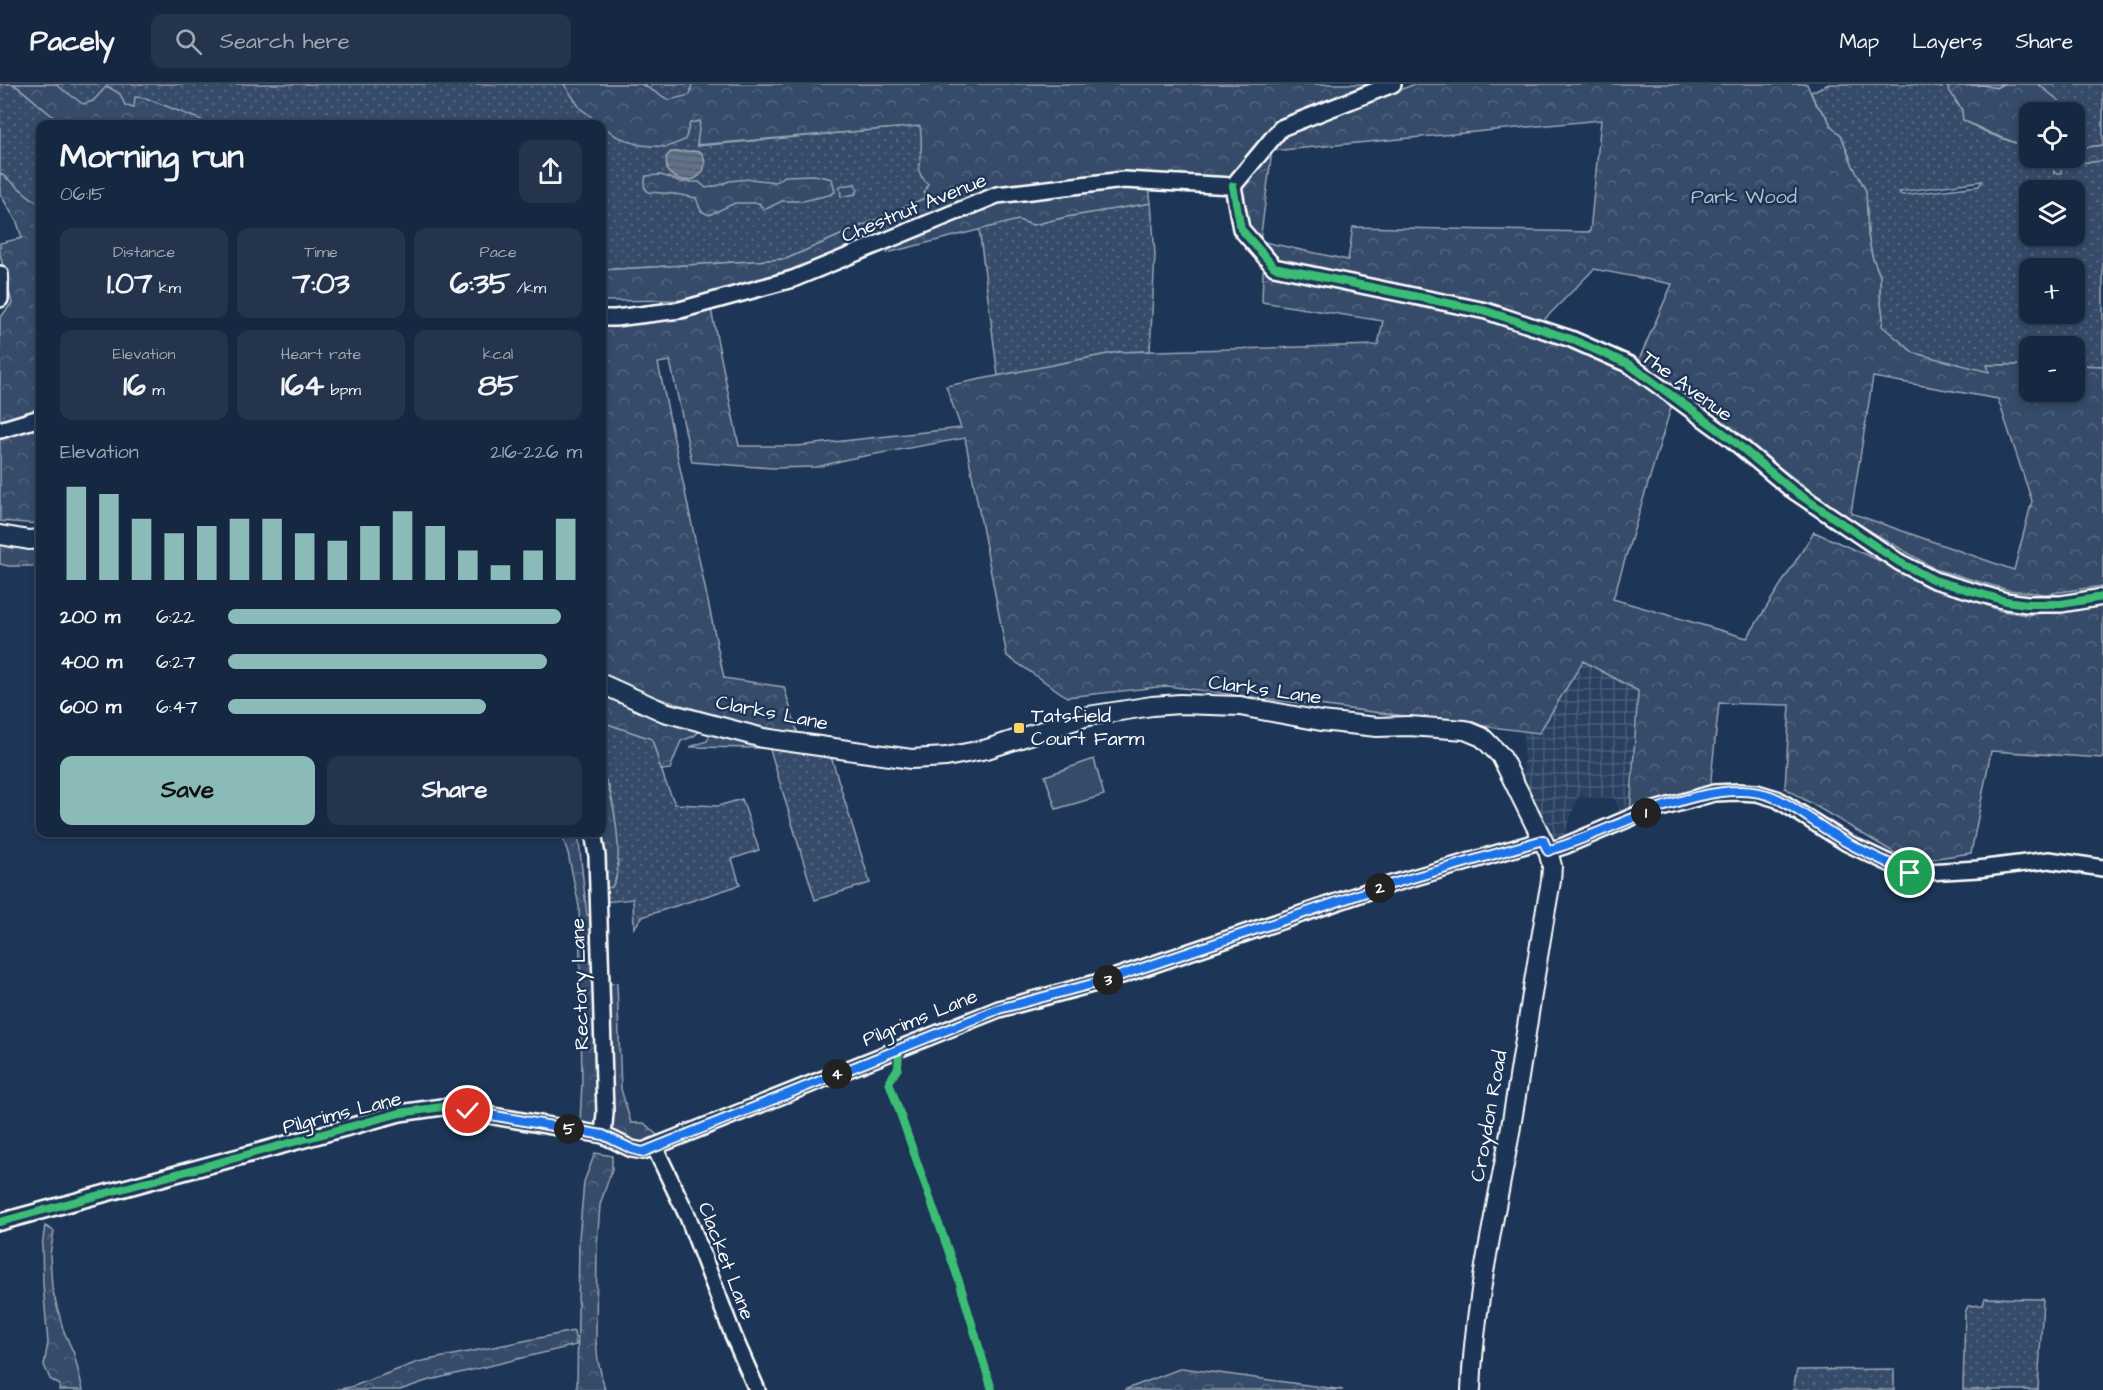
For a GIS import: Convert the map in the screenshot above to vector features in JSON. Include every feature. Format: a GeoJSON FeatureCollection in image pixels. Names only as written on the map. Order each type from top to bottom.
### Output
{"type":"FeatureCollection","features":[{"type":"Feature","properties":{"kind":"main road"},"geometry":{"type":"LineString","coordinates":[[0,535],[36,539]]}},
{"type":"Feature","properties":{"kind":"main road","name":"Clarks Lane"},"geometry":{"type":"LineString","coordinates":[[606,686],[664,712],[763,738],[911,759],[946,758],[987,748],[1088,716],[1180,704],[1240,706],[1321,721],[1377,727],[1459,729],[1482,737],[1501,756],[1545,845]]}},
{"type":"Feature","properties":{"kind":"main road","name":"Croydon Road"},"geometry":{"type":"LineString","coordinates":[[1471,1390],[1476,1322],[1515,1104],[1551,881],[1552,866],[1545,845]]}},
{"type":"Feature","properties":{"kind":"street"},"geometry":{"type":"LineString","coordinates":[[1233,186],[1281,128],[1393,84]]}},
{"type":"Feature","properties":{"kind":"street","name":"Chestnut Avenue"},"geometry":{"type":"LineString","coordinates":[[606,318],[681,310],[793,279],[997,195],[1124,180],[1233,186]]}},
{"type":"Feature","properties":{"kind":"street","name":"The Avenue"},"geometry":{"type":"LineString","coordinates":[[1233,186],[1241,229],[1274,267],[1486,311],[1571,339],[1630,365],[1730,438],[1791,489],[1899,562],[1934,580],[2006,601],[2027,604],[2061,604],[2103,597]]}},
{"type":"Feature","properties":{"kind":"street"},"geometry":{"type":"LineString","coordinates":[[0,274],[0,299]]}},
{"type":"Feature","properties":{"kind":"street"},"geometry":{"type":"LineString","coordinates":[[0,430],[36,419]]}},
{"type":"Feature","properties":{"kind":"street","name":"Pilgrims Lane"},"geometry":{"type":"LineString","coordinates":[[0,1222],[400,1113],[442,1107],[603,1135],[643,1152],[999,1009],[1107,980],[1378,888],[1545,845],[1564,846],[1637,815],[1714,793],[1757,793],[1777,799],[1847,843],[1910,873],[1978,869],[2049,860],[2103,868]]}},
{"type":"Feature","properties":{"kind":"street","name":"Rectory Lane"},"geometry":{"type":"LineString","coordinates":[[594,837],[599,901],[605,1113],[603,1135]]}},
{"type":"Feature","properties":{"kind":"street","name":"Clacket Lane"},"geometry":{"type":"LineString","coordinates":[[655,1148],[688,1217],[733,1335],[757,1390]]}},
{"type":"Feature","properties":{"kind":"shaded area"},"geometry":{"type":"Polygon","coordinates":[[[671,152],[701,152],[705,164],[704,170],[697,178],[679,179],[667,171],[666,157],[671,152]]]}},
{"type":"Feature","properties":{"kind":"shaded area"},"geometry":{"type":"Polygon","coordinates":[[[1582,660],[1638,690],[1630,814],[1622,818],[1614,798],[1578,797],[1565,833],[1566,841],[1552,841],[1524,783],[1523,731],[1539,733],[1582,660]]]}},
{"type":"Feature","properties":{"kind":"green space"},"geometry":{"type":"Polygon","coordinates":[[[0,84],[706,84],[697,146],[1223,98],[953,186],[786,259],[606,270],[606,120],[36,120],[36,202],[0,173],[0,84]]]}},
{"type":"Feature","properties":{"kind":"green space"},"geometry":{"type":"Polygon","coordinates":[[[13,84],[55,84],[83,104],[93,101],[107,86],[120,94],[125,105],[134,107],[135,97],[146,98],[201,120],[58,120],[13,84]]]}},
{"type":"Feature","properties":{"kind":"green space"},"geometry":{"type":"Polygon","coordinates":[[[564,84],[641,84],[669,100],[690,95],[692,84],[1367,84],[1278,119],[1229,177],[1125,173],[985,191],[790,270],[681,300],[606,301],[606,270],[786,259],[925,198],[924,193],[928,184],[919,172],[920,126],[697,145],[700,121],[690,123],[685,140],[667,147],[639,145],[616,136],[606,128],[606,120],[595,120],[580,108],[564,84]]]}},
{"type":"Feature","properties":{"kind":"green space","name":"Park Wood"},"geometry":{"type":"Polygon","coordinates":[[[1415,84],[1807,84],[1815,103],[1827,117],[1831,126],[1841,135],[1866,191],[1868,236],[1872,256],[1880,276],[1882,326],[1914,353],[1989,372],[1987,365],[2019,365],[2019,402],[2085,402],[2085,365],[2103,366],[2103,586],[2045,594],[2008,590],[1935,569],[1850,519],[1637,364],[1672,284],[1594,269],[1540,324],[1456,296],[1277,263],[1247,228],[1238,189],[1286,134],[1415,84]],[[1601,120],[1272,151],[1260,241],[1348,260],[1353,227],[1590,232],[1601,120]],[[1873,377],[1851,513],[2014,570],[2032,501],[1998,399],[1873,377]]]}},
{"type":"Feature","properties":{"kind":"green space"},"geometry":{"type":"Polygon","coordinates":[[[1829,84],[1912,84],[1942,88],[1942,84],[2003,84],[1996,88],[1982,85],[1955,101],[1962,110],[1963,120],[1990,134],[2019,144],[2019,168],[2054,168],[2054,173],[2057,168],[2085,168],[2085,162],[2103,161],[2103,366],[2085,365],[2085,336],[2019,336],[2019,365],[1988,365],[1990,373],[1914,353],[1881,326],[1883,317],[1880,276],[1872,256],[1868,236],[1866,191],[1841,135],[1831,126],[1827,117],[1815,103],[1811,92],[1829,84]],[[1982,181],[1899,192],[1902,195],[1979,186],[1982,181]]]}},
{"type":"Feature","properties":{"kind":"green space"},"geometry":{"type":"Polygon","coordinates":[[[2003,84],[2038,84],[2060,102],[2019,102],[2019,144],[1963,120],[1962,110],[1947,87],[1982,85],[1996,88],[2003,84]]]}},
{"type":"Feature","properties":{"kind":"green space"},"geometry":{"type":"Polygon","coordinates":[[[2038,84],[2103,84],[2103,145],[2085,148],[2085,102],[2060,102],[2038,84]]]}},
{"type":"Feature","properties":{"kind":"green space"},"geometry":{"type":"Polygon","coordinates":[[[2103,145],[2103,161],[2085,162],[2085,148],[2103,145]]]}},
{"type":"Feature","properties":{"kind":"green space"},"geometry":{"type":"Polygon","coordinates":[[[2054,168],[2061,168],[2061,173],[2054,173],[2054,168]]]}},
{"type":"Feature","properties":{"kind":"green space"},"geometry":{"type":"Polygon","coordinates":[[[0,173],[36,202],[36,409],[0,420],[0,318],[12,303],[0,254],[0,243],[22,238],[17,222],[0,194],[0,173]]]}},
{"type":"Feature","properties":{"kind":"green space"},"geometry":{"type":"Polygon","coordinates":[[[661,175],[682,182],[699,182],[706,188],[729,181],[750,179],[775,182],[785,176],[814,175],[832,179],[835,192],[803,201],[782,201],[764,210],[759,203],[735,203],[709,215],[701,211],[696,198],[648,192],[644,186],[646,176],[661,175]]]}},
{"type":"Feature","properties":{"kind":"green space"},"geometry":{"type":"Polygon","coordinates":[[[855,184],[858,190],[855,194],[841,197],[840,186],[855,184]]]}},
{"type":"Feature","properties":{"kind":"green space"},"geometry":{"type":"Polygon","coordinates":[[[1124,185],[1149,187],[1151,203],[1066,217],[1033,225],[1018,220],[887,253],[889,244],[998,201],[1124,185]]]}},
{"type":"Feature","properties":{"kind":"green space"},"geometry":{"type":"Polygon","coordinates":[[[1151,203],[1155,255],[1150,351],[1118,352],[998,376],[979,228],[1018,220],[1033,225],[1066,217],[1151,203]]]}},
{"type":"Feature","properties":{"kind":"green space"},"geometry":{"type":"Polygon","coordinates":[[[1263,271],[1504,320],[1624,364],[1673,401],[1613,599],[1747,638],[1814,532],[2001,611],[2027,615],[2103,606],[2103,758],[1991,751],[1971,853],[1910,862],[1785,788],[1790,705],[1719,703],[1710,788],[1630,814],[1638,691],[1583,661],[1539,733],[1167,686],[1067,697],[1007,656],[965,438],[848,459],[817,467],[772,468],[692,462],[670,361],[658,363],[724,678],[784,687],[798,734],[743,723],[623,688],[606,680],[606,322],[685,319],[711,309],[739,446],[797,446],[961,428],[946,386],[1118,352],[1378,345],[1383,321],[1262,302],[1263,271]]]}},
{"type":"Feature","properties":{"kind":"green space"},"geometry":{"type":"Polygon","coordinates":[[[36,429],[36,524],[0,521],[0,440],[36,429]]]}},
{"type":"Feature","properties":{"kind":"green space"},"geometry":{"type":"Polygon","coordinates":[[[0,541],[36,544],[36,566],[0,564],[0,541]]]}},
{"type":"Feature","properties":{"kind":"green space"},"geometry":{"type":"Polygon","coordinates":[[[606,692],[703,728],[694,736],[681,741],[670,769],[661,770],[652,739],[606,723],[606,692]]]}},
{"type":"Feature","properties":{"kind":"green space"},"geometry":{"type":"Polygon","coordinates":[[[606,723],[652,739],[675,804],[718,806],[742,799],[759,850],[732,859],[740,885],[642,917],[634,928],[633,899],[604,902],[602,889],[616,880],[617,845],[609,786],[606,780],[606,723]]]}},
{"type":"Feature","properties":{"kind":"green space"},"geometry":{"type":"Polygon","coordinates":[[[712,731],[769,746],[759,748],[690,747],[707,741],[712,731]]]}},
{"type":"Feature","properties":{"kind":"green space"},"geometry":{"type":"Polygon","coordinates":[[[769,746],[830,753],[870,883],[815,900],[769,746]]]}},
{"type":"Feature","properties":{"kind":"green space"},"geometry":{"type":"Polygon","coordinates":[[[1094,759],[1104,795],[1056,809],[1045,776],[1094,759]]]}},
{"type":"Feature","properties":{"kind":"green space"},"geometry":{"type":"Polygon","coordinates":[[[606,781],[617,830],[618,863],[612,887],[602,889],[598,837],[606,837],[606,781]]]}},
{"type":"Feature","properties":{"kind":"green space"},"geometry":{"type":"Polygon","coordinates":[[[562,837],[578,837],[587,915],[593,915],[598,1127],[580,1123],[582,1081],[579,906],[562,837]]]}},
{"type":"Feature","properties":{"kind":"green space"},"geometry":{"type":"Polygon","coordinates":[[[617,983],[621,1089],[631,1123],[644,1123],[658,1136],[639,1143],[628,1141],[609,1132],[607,984],[617,983]]]}},
{"type":"Feature","properties":{"kind":"green space"},"geometry":{"type":"Polygon","coordinates":[[[595,1153],[612,1156],[612,1169],[600,1205],[597,1245],[596,1341],[605,1390],[577,1390],[579,1239],[584,1182],[595,1153]]]}},
{"type":"Feature","properties":{"kind":"green space"},"geometry":{"type":"Polygon","coordinates":[[[45,1226],[54,1231],[50,1255],[52,1288],[63,1329],[74,1354],[83,1390],[59,1390],[60,1385],[50,1379],[44,1365],[48,1343],[42,1246],[45,1226]]]}},
{"type":"Feature","properties":{"kind":"green space"},"geometry":{"type":"Polygon","coordinates":[[[1985,1298],[2043,1299],[2038,1390],[1963,1390],[1965,1313],[1968,1306],[1983,1305],[1985,1298]]]}},
{"type":"Feature","properties":{"kind":"green space"},"geometry":{"type":"Polygon","coordinates":[[[574,1331],[576,1345],[426,1381],[400,1390],[334,1390],[351,1387],[418,1362],[574,1331]]]}},
{"type":"Feature","properties":{"kind":"green space"},"geometry":{"type":"Polygon","coordinates":[[[1182,1368],[1343,1390],[1124,1390],[1182,1368]]]}},
{"type":"Feature","properties":{"kind":"green space"},"geometry":{"type":"Polygon","coordinates":[[[1894,1369],[1894,1390],[1793,1390],[1797,1370],[1894,1369]]]}},
{"type":"Feature","properties":{"kind":"cycle path"},"geometry":{"type":"LineString","coordinates":[[1233,186],[1241,229],[1274,267],[1486,311],[1571,339],[1630,365],[1730,438],[1791,489],[1899,562],[1934,580],[2006,601],[2027,604],[2061,604],[2103,597]]}},
{"type":"Feature","properties":{"kind":"cycle path"},"geometry":{"type":"LineString","coordinates":[[0,1222],[400,1113],[442,1107],[603,1135],[632,1149],[643,1151],[999,1009],[1107,980],[1378,888],[1543,840]]}},
{"type":"Feature","properties":{"kind":"cycle path"},"geometry":{"type":"LineString","coordinates":[[899,1050],[898,1068],[889,1082],[960,1284],[992,1390]]}},
{"type":"Feature","properties":{"kind":"place","name":"Tatsfield Court Farm"},"geometry":{"type":"Point","coordinates":[1019,728]}},
{"type":"Feature","properties":{"kind":"route"},"geometry":{"type":"LineString","coordinates":[[468,1111],[603,1135],[643,1152],[999,1009],[1107,980],[1378,888],[1486,856],[1543,840],[1548,851],[1637,815],[1714,793],[1757,793],[1777,799],[1847,843],[1910,873]]}}]}
